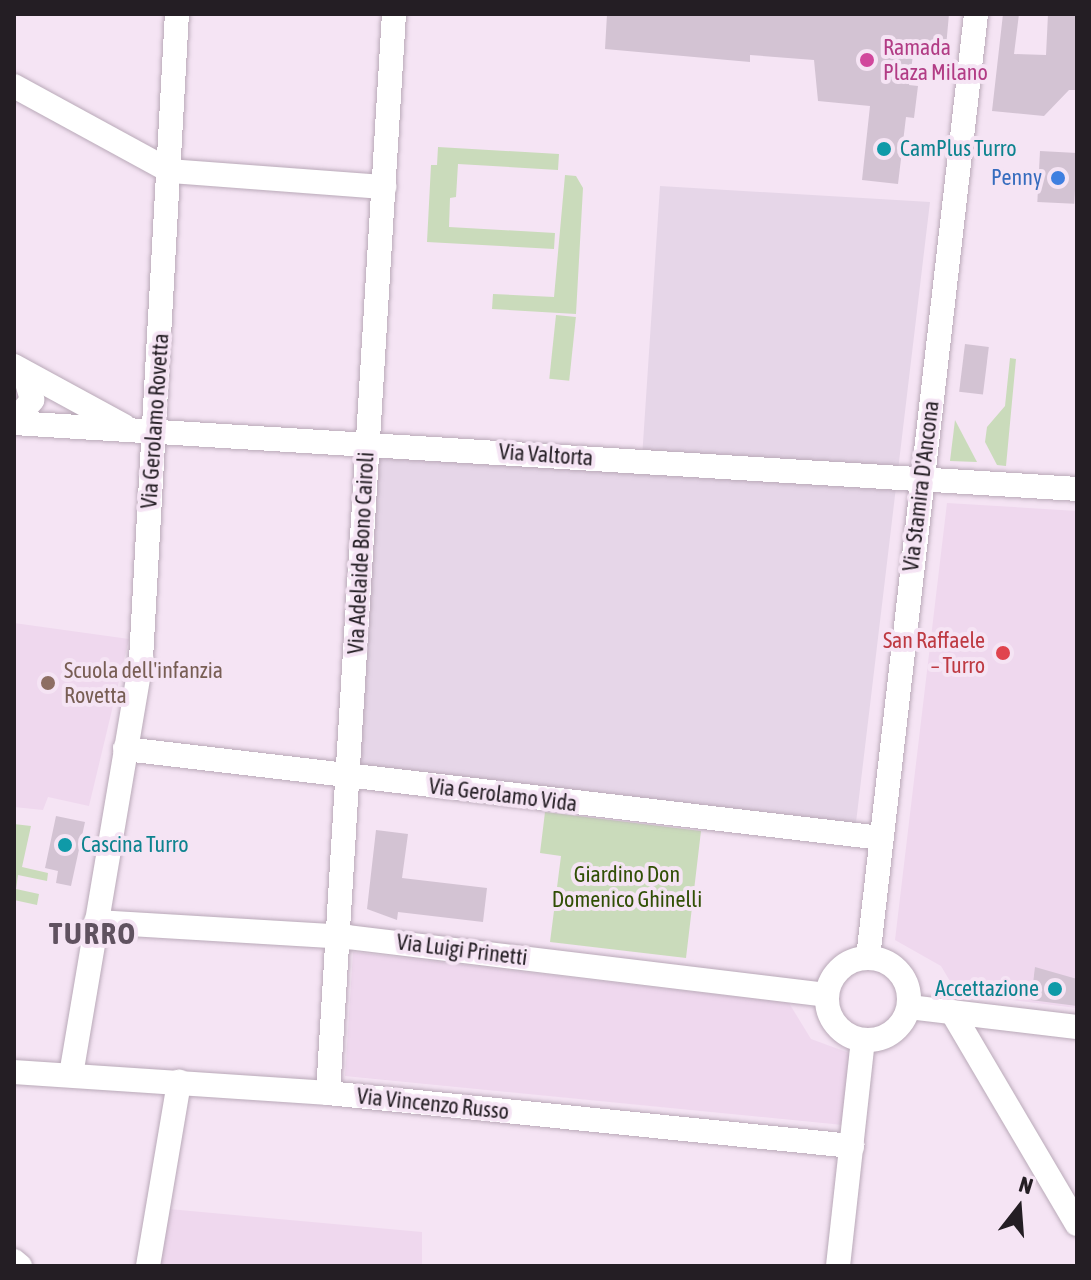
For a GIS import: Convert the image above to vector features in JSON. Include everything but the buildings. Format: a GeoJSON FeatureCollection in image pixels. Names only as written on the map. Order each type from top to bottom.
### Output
{"type":"FeatureCollection","features":[{"type":"Feature","properties":{"kind":"street","name":"Via Gerolamo Rovetta"},"geometry":{"type":"LineString","coordinates":[[71,1075],[141,659],[142,430],[170,171],[177,14]]}},
{"type":"Feature","properties":{"kind":"street","name":"Via Adelaide Bono Cairoli"},"geometry":{"type":"LineString","coordinates":[[328,1093],[394,14]]}},
{"type":"Feature","properties":{"kind":"street","name":"Via Stamira D'Ancona"},"geometry":{"type":"LineString","coordinates":[[868,958],[976,14]]}},
{"type":"Feature","properties":{"kind":"street"},"geometry":{"type":"LineString","coordinates":[[14,86],[170,171],[384,187]]}},
{"type":"Feature","properties":{"kind":"street"},"geometry":{"type":"LineString","coordinates":[[19,369],[142,430]]}},
{"type":"Feature","properties":{"kind":"street"},"geometry":{"type":"LineString","coordinates":[[14,422],[32,400],[19,369]]}},
{"type":"Feature","properties":{"kind":"street","name":"Via Valtorta"},"geometry":{"type":"LineString","coordinates":[[14,422],[1077,489]]}},
{"type":"Feature","properties":{"kind":"street","name":"Via Gerolamo Vida"},"geometry":{"type":"LineString","coordinates":[[125,749],[882,838]]}},
{"type":"Feature","properties":{"kind":"street","name":"Via Luigi Prinetti"},"geometry":{"type":"LineString","coordinates":[[96,922],[338,936],[827,995]]}},
{"type":"Feature","properties":{"kind":"street"},"geometry":{"type":"LineString","coordinates":[[868,958],[900,973],[909,1007],[891,1034],[863,1040],[836,1025],[827,995],[840,969],[868,958]]}},
{"type":"Feature","properties":{"kind":"street"},"geometry":{"type":"LineString","coordinates":[[909,1007],[1077,1027]]}},
{"type":"Feature","properties":{"kind":"street"},"geometry":{"type":"LineString","coordinates":[[952,1012],[1077,1224]]}},
{"type":"Feature","properties":{"kind":"street"},"geometry":{"type":"LineString","coordinates":[[838,1266],[863,1040]]}},
{"type":"Feature","properties":{"kind":"street","name":"Via Vincenzo Russo"},"geometry":{"type":"LineString","coordinates":[[14,1072],[328,1093],[852,1146]]}},
{"type":"Feature","properties":{"kind":"street"},"geometry":{"type":"LineString","coordinates":[[148,1266],[179,1082]]}},
{"type":"Feature","properties":{"kind":"street"},"geometry":{"type":"LineString","coordinates":[[14,1261],[20,1266]]}},
{"type":"Feature","properties":{"kind":"shaded area"},"geometry":{"type":"Polygon","coordinates":[[[660,186],[930,202],[855,831],[354,769],[371,442],[642,458],[660,186]]]}},
{"type":"Feature","properties":{"kind":"shaded area","name":"San Raffaele – Turro"},"geometry":{"type":"Polygon","coordinates":[[[947,503],[1077,511],[1077,1008],[957,993],[941,966],[895,940],[947,503]]]}},
{"type":"Feature","properties":{"kind":"shaded area"},"geometry":{"type":"Polygon","coordinates":[[[14,623],[129,639],[89,806],[48,797],[43,810],[14,807],[14,623]]]}},
{"type":"Feature","properties":{"kind":"shaded area"},"geometry":{"type":"Polygon","coordinates":[[[353,952],[789,1003],[811,1039],[852,1054],[843,1125],[345,1076],[353,952]]]}},
{"type":"Feature","properties":{"kind":"shaded area"},"geometry":{"type":"Polygon","coordinates":[[[169,1209],[422,1232],[422,1266],[160,1266],[169,1209]]]}},
{"type":"Feature","properties":{"kind":"green space"},"geometry":{"type":"Polygon","coordinates":[[[438,147],[559,154],[558,170],[458,164],[456,197],[450,198],[449,227],[555,233],[554,249],[427,242],[431,165],[437,165],[438,147]]]}},
{"type":"Feature","properties":{"kind":"green space"},"geometry":{"type":"Polygon","coordinates":[[[565,175],[576,176],[583,188],[576,314],[492,309],[493,294],[554,297],[565,175]]]}},
{"type":"Feature","properties":{"kind":"green space"},"geometry":{"type":"Polygon","coordinates":[[[556,315],[576,317],[569,381],[549,379],[556,315]]]}},
{"type":"Feature","properties":{"kind":"green space"},"geometry":{"type":"Polygon","coordinates":[[[1010,358],[1016,359],[1006,466],[997,465],[985,442],[987,427],[1005,406],[1010,358]]]}},
{"type":"Feature","properties":{"kind":"green space"},"geometry":{"type":"Polygon","coordinates":[[[955,420],[977,462],[950,461],[955,420]]]}},
{"type":"Feature","properties":{"kind":"green space","name":"Giardino Don Domenico Ghinelli"},"geometry":{"type":"Polygon","coordinates":[[[545,812],[701,831],[686,958],[550,942],[561,856],[540,853],[545,812]]]}},
{"type":"Feature","properties":{"kind":"green space"},"geometry":{"type":"Polygon","coordinates":[[[14,824],[31,826],[22,867],[48,873],[47,881],[18,875],[16,889],[39,894],[37,905],[14,900],[14,824]]]}},
{"type":"Feature","properties":{"kind":"place","name":"Ramada Plaza Milano"},"geometry":{"type":"Point","coordinates":[867,60]}},
{"type":"Feature","properties":{"kind":"place","name":"CamPlus Turro"},"geometry":{"type":"Point","coordinates":[884,149]}},
{"type":"Feature","properties":{"kind":"place","name":"Penny"},"geometry":{"type":"Point","coordinates":[1058,178]}},
{"type":"Feature","properties":{"kind":"place","name":"San Raffaele – Turro"},"geometry":{"type":"Point","coordinates":[1003,653]}},
{"type":"Feature","properties":{"kind":"place","name":"Scuola dell'infanzia Rovetta"},"geometry":{"type":"Point","coordinates":[48,683]}},
{"type":"Feature","properties":{"kind":"place","name":"Cascina Turro"},"geometry":{"type":"Point","coordinates":[65,845]}},
{"type":"Feature","properties":{"kind":"place","name":"Accettazione"},"geometry":{"type":"Point","coordinates":[1055,989]}},
{"type":"Feature","properties":{"kind":"district","name":"TURRO"},"geometry":{"type":"Point","coordinates":[93,933]}}]}
